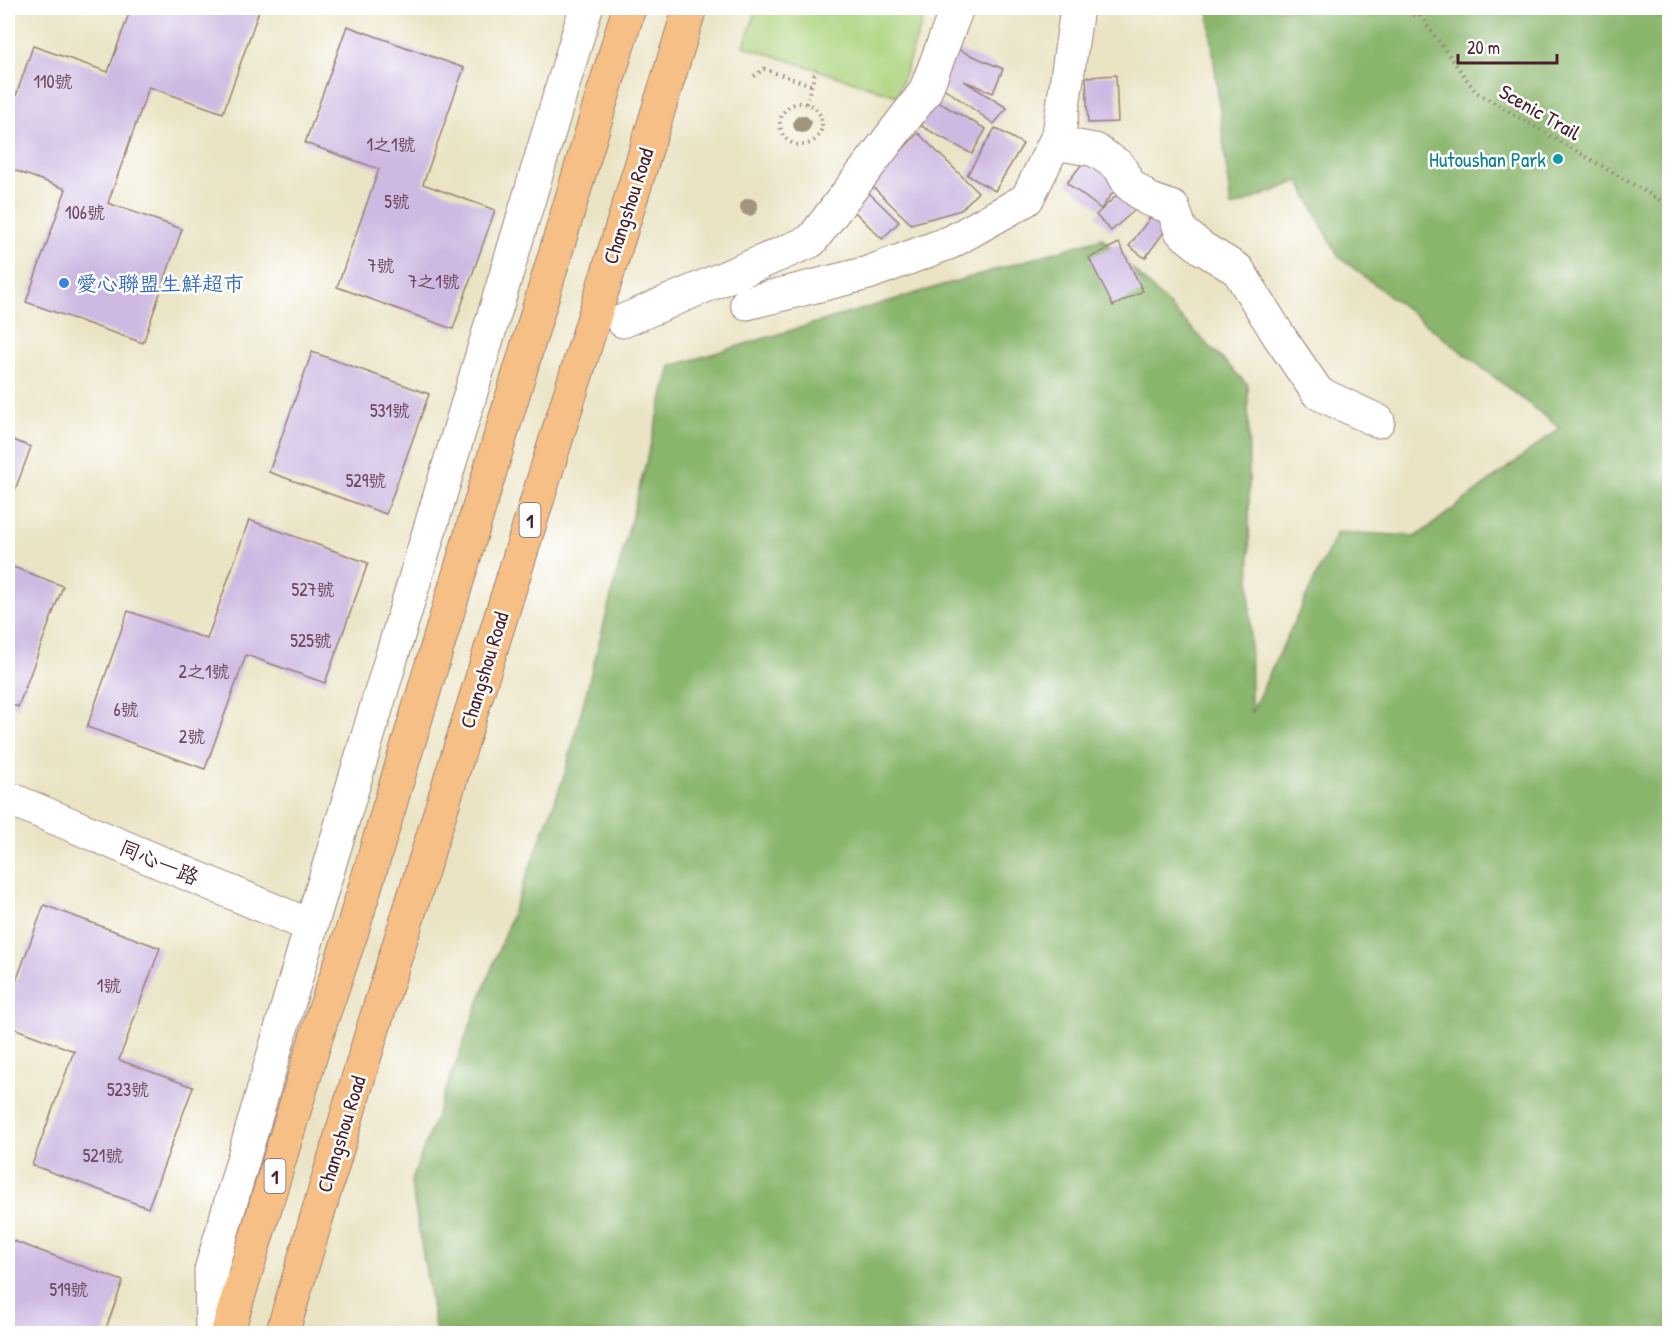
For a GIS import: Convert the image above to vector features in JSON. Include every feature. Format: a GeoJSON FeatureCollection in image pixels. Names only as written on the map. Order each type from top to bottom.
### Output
{"type":"FeatureCollection","features":[{"type":"Feature","properties":{"kind":"main road","name":"1"},"geometry":{"type":"LineString","coordinates":[[227,1334],[322,1018],[352,931],[628,8]]}},
{"type":"Feature","properties":{"kind":"main road","name":"Changshou Road"},"geometry":{"type":"LineString","coordinates":[[282,1334],[372,1032],[690,8]]}},
{"type":"Feature","properties":{"kind":"street"},"geometry":{"type":"LineString","coordinates":[[212,1334],[211,1270],[311,926],[585,8]]}},
{"type":"Feature","properties":{"kind":"street"},"geometry":{"type":"LineString","coordinates":[[623,321],[811,241],[925,92],[957,8]]}},
{"type":"Feature","properties":{"kind":"street"},"geometry":{"type":"LineString","coordinates":[[747,303],[868,273],[951,242],[1027,199],[1059,134],[1077,8]]}},
{"type":"Feature","properties":{"kind":"street"},"geometry":{"type":"LineString","coordinates":[[1055,143],[1095,150],[1119,166],[1129,184],[1148,199],[1173,208],[1181,231],[1202,248],[1238,270],[1318,393],[1378,421]]}},
{"type":"Feature","properties":{"kind":"street","name":"同心一路"},"geometry":{"type":"LineString","coordinates":[[8,798],[311,926]]}},
{"type":"Feature","properties":{"kind":"path"},"geometry":{"type":"LineString","coordinates":[[1404,8],[1411,16],[1422,15],[1428,8]]}},
{"type":"Feature","properties":{"kind":"path"},"geometry":{"type":"LineString","coordinates":[[1657,8],[1670,17]]}},
{"type":"Feature","properties":{"kind":"path","name":"Scenic Trail"},"geometry":{"type":"LineString","coordinates":[[1422,15],[1426,24],[1476,92],[1670,206]]}},
{"type":"Feature","properties":{"kind":"path"},"geometry":{"type":"LineString","coordinates":[[754,76],[764,69],[811,85]]}},
{"type":"Feature","properties":{"kind":"path"},"geometry":{"type":"LineString","coordinates":[[806,104],[816,69]]}},
{"type":"Feature","properties":{"kind":"path"},"geometry":{"type":"LineString","coordinates":[[806,104],[817,111],[822,125],[817,137],[806,144],[793,144],[783,135],[782,115],[791,106],[806,104]]}},
{"type":"Feature","properties":{"kind":"green space"},"geometry":{"type":"Polygon","coordinates":[[[757,8],[927,8],[897,96],[744,46],[757,8]]]}},
{"type":"Feature","properties":{"kind":"green space"},"geometry":{"type":"Polygon","coordinates":[[[1208,8],[1669,8],[1669,1333],[436,1333],[411,1182],[565,774],[671,366],[1102,238],[1248,385],[1251,713],[1337,532],[1417,536],[1560,428],[1338,256],[1299,181],[1231,208],[1208,8]]]}},
{"type":"Feature","properties":{"kind":"building"},"geometry":{"type":"Polygon","coordinates":[[[131,8],[260,8],[223,113],[149,87],[108,203],[182,229],[143,343],[26,302],[66,189],[8,168],[8,119],[33,46],[108,72],[131,8]]]}},
{"type":"Feature","properties":{"kind":"building"},"geometry":{"type":"Polygon","coordinates":[[[1003,8],[1022,8],[1019,14],[1003,8]]]}},
{"type":"Feature","properties":{"kind":"building"},"geometry":{"type":"Polygon","coordinates":[[[347,26],[464,68],[423,184],[495,210],[453,329],[337,287],[379,169],[305,143],[347,26]]]}},
{"type":"Feature","properties":{"kind":"building"},"geometry":{"type":"Polygon","coordinates":[[[957,49],[1003,69],[993,93],[964,81],[1007,108],[994,124],[941,86],[957,49]]]}},
{"type":"Feature","properties":{"kind":"building"},"geometry":{"type":"Polygon","coordinates":[[[1116,75],[1118,122],[1088,123],[1086,77],[1116,75]]]}},
{"type":"Feature","properties":{"kind":"building"},"geometry":{"type":"Polygon","coordinates":[[[936,101],[986,129],[972,154],[921,126],[936,101]]]}},
{"type":"Feature","properties":{"kind":"building"},"geometry":{"type":"Polygon","coordinates":[[[995,128],[1023,144],[995,191],[967,175],[995,128]]]}},
{"type":"Feature","properties":{"kind":"building"},"geometry":{"type":"Polygon","coordinates":[[[918,133],[978,192],[961,210],[911,224],[870,184],[918,133]]]}},
{"type":"Feature","properties":{"kind":"building"},"geometry":{"type":"Polygon","coordinates":[[[1089,155],[1122,180],[1101,209],[1067,183],[1089,155]]]}},
{"type":"Feature","properties":{"kind":"building"},"geometry":{"type":"Polygon","coordinates":[[[866,190],[899,222],[882,239],[849,206],[866,190]]]}},
{"type":"Feature","properties":{"kind":"building"},"geometry":{"type":"Polygon","coordinates":[[[1120,192],[1136,209],[1111,231],[1096,215],[1120,192]]]}},
{"type":"Feature","properties":{"kind":"building"},"geometry":{"type":"Polygon","coordinates":[[[1157,208],[1173,220],[1145,258],[1129,246],[1157,208]]]}},
{"type":"Feature","properties":{"kind":"building"},"geometry":{"type":"Polygon","coordinates":[[[1119,243],[1143,291],[1113,306],[1089,258],[1119,243]]]}},
{"type":"Feature","properties":{"kind":"building"},"geometry":{"type":"Polygon","coordinates":[[[312,352],[429,394],[386,514],[269,472],[312,352]]]}},
{"type":"Feature","properties":{"kind":"building"},"geometry":{"type":"Polygon","coordinates":[[[8,438],[31,447],[8,509],[8,438]]]}},
{"type":"Feature","properties":{"kind":"building"},"geometry":{"type":"Polygon","coordinates":[[[249,520],[368,563],[325,683],[246,655],[205,769],[87,727],[128,611],[207,639],[249,520]]]}},
{"type":"Feature","properties":{"kind":"building"},"geometry":{"type":"Polygon","coordinates":[[[8,565],[63,586],[18,707],[8,703],[8,565]]]}},
{"type":"Feature","properties":{"kind":"building"},"geometry":{"type":"Polygon","coordinates":[[[44,905],[160,948],[119,1060],[193,1087],[148,1208],[32,1165],[74,1051],[8,1026],[8,1003],[44,905]]]}},
{"type":"Feature","properties":{"kind":"building"},"geometry":{"type":"Polygon","coordinates":[[[8,1239],[123,1281],[104,1334],[8,1334],[8,1239]]]}},
{"type":"Feature","properties":{"kind":"place","name":"Hutoushan Park"},"geometry":{"type":"Point","coordinates":[1558,159]}},
{"type":"Feature","properties":{"kind":"place","name":"愛心聯盟生鮮超市"},"geometry":{"type":"Point","coordinates":[64,283]}}]}
